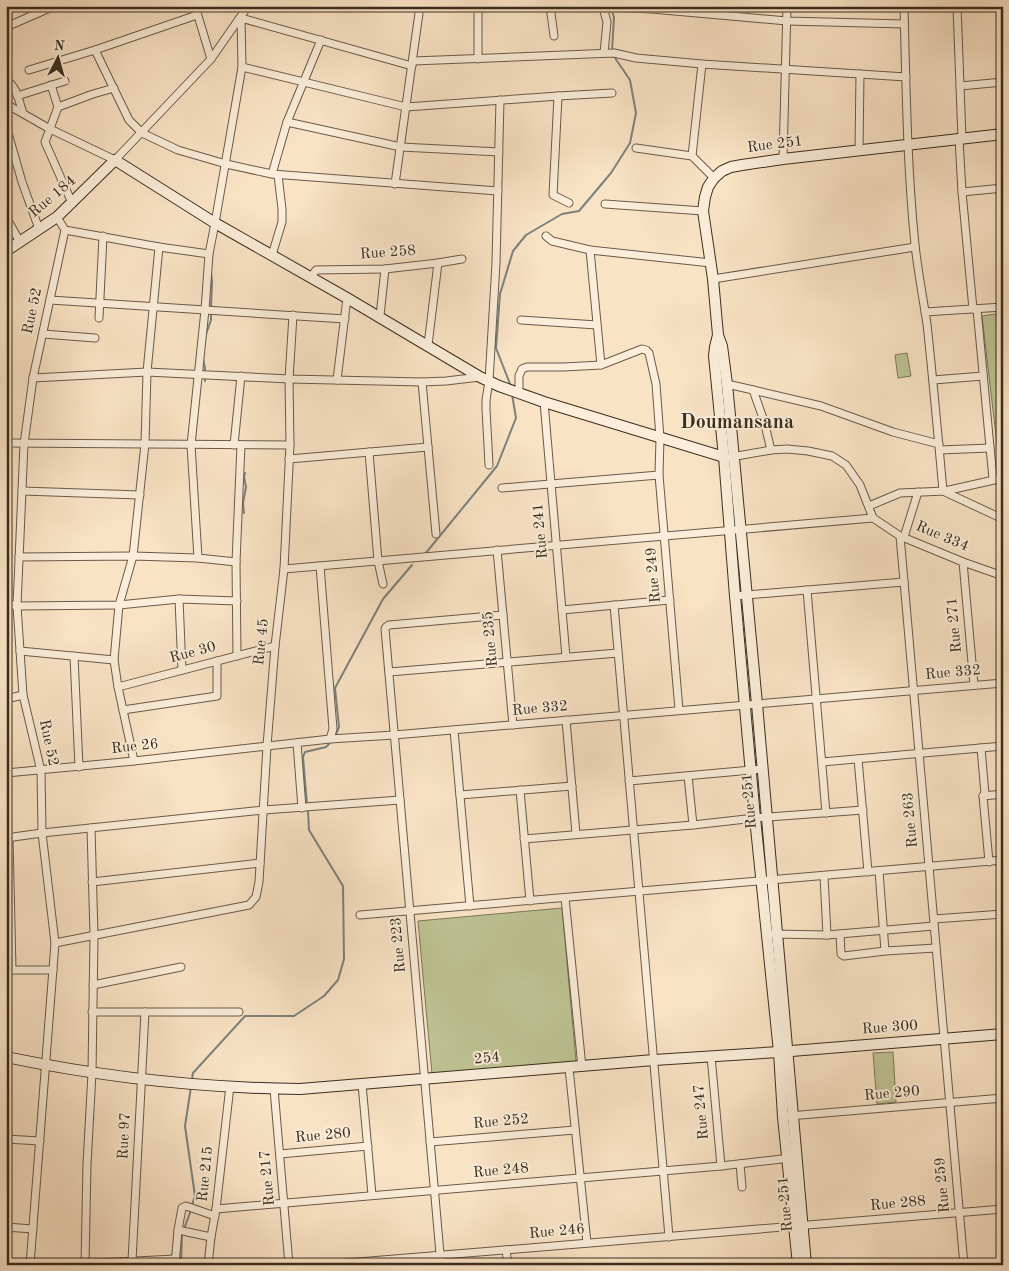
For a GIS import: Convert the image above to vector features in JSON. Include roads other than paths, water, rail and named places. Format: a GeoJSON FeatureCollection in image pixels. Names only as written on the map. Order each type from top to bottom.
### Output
{"type":"FeatureCollection","features":[{"type":"Feature","properties":{"kind":"main road","name":"Rue 251"},"geometry":{"type":"LineString","coordinates":[[806,1265],[799,1226],[792,1158],[772,934],[762,880],[755,818],[735,596],[735,530],[729,457],[727,384],[722,346],[718,335],[713,279],[703,212],[705,197],[708,187],[714,178],[722,171],[731,167],[783,159],[1003,134]]}},
{"type":"Feature","properties":{"kind":"main road","name":"Rue 184"},"geometry":{"type":"LineString","coordinates":[[6,251],[57,217],[114,160]]}},
{"type":"Feature","properties":{"kind":"main road"},"geometry":{"type":"LineString","coordinates":[[114,160],[216,223],[272,255],[313,274],[347,298],[499,386],[660,438],[729,457]]}},
{"type":"Feature","properties":{"kind":"main road","name":"Rue 251"},"geometry":{"type":"LineString","coordinates":[[718,335],[714,347],[714,356],[729,457]]}},
{"type":"Feature","properties":{"kind":"main road","name":"Rue 251"},"geometry":{"type":"LineString","coordinates":[[735,530],[746,595],[757,704],[772,879],[772,934]]}},
{"type":"Feature","properties":{"kind":"main road","name":"Rue 300"},"geometry":{"type":"LineString","coordinates":[[783,1052],[1003,1034]]}},
{"type":"Feature","properties":{"kind":"main road","name":"254"},"geometry":{"type":"LineString","coordinates":[[6,1057],[92,1073],[230,1086],[300,1089],[654,1060],[783,1052]]}},
{"type":"Feature","properties":{"kind":"main road","name":"Rue 251"},"geometry":{"type":"LineString","coordinates":[[798,1265],[799,1226]]}},
{"type":"Feature","properties":{"kind":"street"},"geometry":{"type":"LineString","coordinates":[[6,27],[57,6]]}},
{"type":"Feature","properties":{"kind":"street"},"geometry":{"type":"LineString","coordinates":[[195,6],[211,59]]}},
{"type":"Feature","properties":{"kind":"street"},"geometry":{"type":"LineString","coordinates":[[6,104],[50,129],[114,160],[211,59],[248,6]]}},
{"type":"Feature","properties":{"kind":"street"},"geometry":{"type":"LineString","coordinates":[[396,184],[420,6]]}},
{"type":"Feature","properties":{"kind":"street"},"geometry":{"type":"LineString","coordinates":[[478,6],[478,59]]}},
{"type":"Feature","properties":{"kind":"street"},"geometry":{"type":"LineString","coordinates":[[550,6],[554,36]]}},
{"type":"Feature","properties":{"kind":"street"},"geometry":{"type":"LineString","coordinates":[[590,6],[699,10],[787,21],[904,24]]}},
{"type":"Feature","properties":{"kind":"street"},"geometry":{"type":"LineString","coordinates":[[735,16],[736,6]]}},
{"type":"Feature","properties":{"kind":"street"},"geometry":{"type":"LineString","coordinates":[[783,159],[787,6]]}},
{"type":"Feature","properties":{"kind":"street"},"geometry":{"type":"LineString","coordinates":[[904,6],[908,145],[915,247],[933,380],[943,491]]}},
{"type":"Feature","properties":{"kind":"street"},"geometry":{"type":"LineString","coordinates":[[957,6],[962,192],[993,480]]}},
{"type":"Feature","properties":{"kind":"street"},"geometry":{"type":"LineString","coordinates":[[603,7],[607,22],[609,53]]}},
{"type":"Feature","properties":{"kind":"street"},"geometry":{"type":"LineString","coordinates":[[29,70],[95,50],[197,15]]}},
{"type":"Feature","properties":{"kind":"street"},"geometry":{"type":"LineString","coordinates":[[240,18],[412,64],[609,53],[636,58],[702,64],[906,77]]}},
{"type":"Feature","properties":{"kind":"street"},"geometry":{"type":"LineString","coordinates":[[198,558],[191,445],[209,254],[216,223],[242,67],[240,18]]}},
{"type":"Feature","properties":{"kind":"street"},"geometry":{"type":"LineString","coordinates":[[272,255],[282,222],[282,209],[275,175],[287,122],[321,40]]}},
{"type":"Feature","properties":{"kind":"street"},"geometry":{"type":"LineString","coordinates":[[95,50],[129,120],[142,133],[178,150],[226,164],[275,175],[498,191]]}},
{"type":"Feature","properties":{"kind":"street"},"geometry":{"type":"LineString","coordinates":[[692,156],[702,64]]}},
{"type":"Feature","properties":{"kind":"street"},"geometry":{"type":"LineString","coordinates":[[242,67],[406,107],[612,93]]}},
{"type":"Feature","properties":{"kind":"street"},"geometry":{"type":"LineString","coordinates":[[858,150],[860,74]]}},
{"type":"Feature","properties":{"kind":"street"},"geometry":{"type":"LineString","coordinates":[[6,80],[10,82],[23,113]]}},
{"type":"Feature","properties":{"kind":"street"},"geometry":{"type":"LineString","coordinates":[[17,96],[65,81]]}},
{"type":"Feature","properties":{"kind":"street"},"geometry":{"type":"LineString","coordinates":[[960,86],[1003,82]]}},
{"type":"Feature","properties":{"kind":"street"},"geometry":{"type":"LineString","coordinates":[[51,85],[58,106],[45,142],[72,203]]}},
{"type":"Feature","properties":{"kind":"street"},"geometry":{"type":"LineString","coordinates":[[58,106],[114,88]]}},
{"type":"Feature","properties":{"kind":"street"},"geometry":{"type":"LineString","coordinates":[[558,96],[552,195],[569,203]]}},
{"type":"Feature","properties":{"kind":"street"},"geometry":{"type":"LineString","coordinates":[[489,465],[485,379],[496,263],[500,100]]}},
{"type":"Feature","properties":{"kind":"street"},"geometry":{"type":"LineString","coordinates":[[287,122],[401,147],[499,152]]}},
{"type":"Feature","properties":{"kind":"street"},"geometry":{"type":"LineString","coordinates":[[6,126],[22,182],[39,229]]}},
{"type":"Feature","properties":{"kind":"street"},"geometry":{"type":"LineString","coordinates":[[636,148],[692,156],[714,178]]}},
{"type":"Feature","properties":{"kind":"street"},"geometry":{"type":"LineString","coordinates":[[962,192],[1003,188]]}},
{"type":"Feature","properties":{"kind":"street"},"geometry":{"type":"LineString","coordinates":[[605,204],[703,212]]}},
{"type":"Feature","properties":{"kind":"street"},"geometry":{"type":"LineString","coordinates":[[6,217],[20,242]]}},
{"type":"Feature","properties":{"kind":"street"},"geometry":{"type":"LineString","coordinates":[[57,217],[65,230],[209,254]]}},
{"type":"Feature","properties":{"kind":"street","name":"Rue 52"},"geometry":{"type":"LineString","coordinates":[[30,1265],[55,943],[42,833],[40,771],[23,695],[16,606],[24,444],[33,378],[65,230]]}},
{"type":"Feature","properties":{"kind":"street"},"geometry":{"type":"LineString","coordinates":[[99,318],[102,236]]}},
{"type":"Feature","properties":{"kind":"street"},"geometry":{"type":"LineString","coordinates":[[546,236],[552,241],[590,250],[711,263]]}},
{"type":"Feature","properties":{"kind":"street"},"geometry":{"type":"LineString","coordinates":[[134,761],[114,660],[119,605],[133,556],[140,495],[145,444],[147,372],[159,247]]}},
{"type":"Feature","properties":{"kind":"street"},"geometry":{"type":"LineString","coordinates":[[713,279],[915,247]]}},
{"type":"Feature","properties":{"kind":"street"},"geometry":{"type":"LineString","coordinates":[[519,393],[522,369],[527,367],[601,365],[590,250]]}},
{"type":"Feature","properties":{"kind":"street","name":"Rue 258"},"geometry":{"type":"LineString","coordinates":[[313,274],[385,269],[462,259]]}},
{"type":"Feature","properties":{"kind":"street"},"geometry":{"type":"LineString","coordinates":[[428,345],[438,263]]}},
{"type":"Feature","properties":{"kind":"street"},"geometry":{"type":"LineString","coordinates":[[380,316],[385,269]]}},
{"type":"Feature","properties":{"kind":"street"},"geometry":{"type":"LineString","coordinates":[[338,380],[347,298]]}},
{"type":"Feature","properties":{"kind":"street"},"geometry":{"type":"LineString","coordinates":[[50,300],[345,318]]}},
{"type":"Feature","properties":{"kind":"street"},"geometry":{"type":"LineString","coordinates":[[925,312],[1003,306]]}},
{"type":"Feature","properties":{"kind":"street","name":"Rue 45"},"geometry":{"type":"LineString","coordinates":[[94,935],[249,905],[256,897],[259,882],[275,646],[284,569],[290,458],[289,379],[293,315]]}},
{"type":"Feature","properties":{"kind":"street"},"geometry":{"type":"LineString","coordinates":[[521,320],[598,326]]}},
{"type":"Feature","properties":{"kind":"street"},"geometry":{"type":"LineString","coordinates":[[43,334],[95,338]]}},
{"type":"Feature","properties":{"kind":"street","name":"Rue 249"},"geometry":{"type":"LineString","coordinates":[[601,365],[642,349],[649,353],[656,384],[660,438],[659,475],[679,710]]}},
{"type":"Feature","properties":{"kind":"street"},"geometry":{"type":"LineString","coordinates":[[33,378],[147,372],[289,379],[422,382],[485,379]]}},
{"type":"Feature","properties":{"kind":"street"},"geometry":{"type":"LineString","coordinates":[[237,656],[236,562],[241,376]]}},
{"type":"Feature","properties":{"kind":"street"},"geometry":{"type":"LineString","coordinates":[[933,380],[983,376]]}},
{"type":"Feature","properties":{"kind":"street"},"geometry":{"type":"LineString","coordinates":[[422,382],[436,534]]}},
{"type":"Feature","properties":{"kind":"street"},"geometry":{"type":"LineString","coordinates":[[727,384],[821,406],[939,447],[990,448]]}},
{"type":"Feature","properties":{"kind":"street"},"geometry":{"type":"LineString","coordinates":[[753,390],[764,421],[771,450]]}},
{"type":"Feature","properties":{"kind":"street","name":"Rue 241"},"geometry":{"type":"LineString","coordinates":[[544,402],[566,657]]}},
{"type":"Feature","properties":{"kind":"street"},"geometry":{"type":"LineString","coordinates":[[6,443],[290,445]]}},
{"type":"Feature","properties":{"kind":"street"},"geometry":{"type":"LineString","coordinates":[[290,458],[428,447]]}},
{"type":"Feature","properties":{"kind":"street"},"geometry":{"type":"LineString","coordinates":[[284,569],[873,518],[860,485],[846,465],[832,456],[787,449],[729,457]]}},
{"type":"Feature","properties":{"kind":"street"},"geometry":{"type":"LineString","coordinates":[[369,452],[378,561],[382,584]]}},
{"type":"Feature","properties":{"kind":"street"},"geometry":{"type":"LineString","coordinates":[[502,488],[659,475]]}},
{"type":"Feature","properties":{"kind":"street"},"geometry":{"type":"LineString","coordinates":[[869,506],[900,493],[943,491],[1003,478]]}},
{"type":"Feature","properties":{"kind":"street"},"geometry":{"type":"LineString","coordinates":[[22,491],[140,495]]}},
{"type":"Feature","properties":{"kind":"street"},"geometry":{"type":"LineString","coordinates":[[943,491],[1003,519]]}},
{"type":"Feature","properties":{"kind":"street"},"geometry":{"type":"LineString","coordinates":[[902,536],[918,492]]}},
{"type":"Feature","properties":{"kind":"street","name":"Rue 334"},"geometry":{"type":"LineString","coordinates":[[873,518],[902,536],[963,562],[1003,576]]}},
{"type":"Feature","properties":{"kind":"street","name":"Rue 263"},"geometry":{"type":"LineString","coordinates":[[902,536],[904,582],[950,1103]]}},
{"type":"Feature","properties":{"kind":"street","name":"Rue 235"},"geometry":{"type":"LineString","coordinates":[[497,550],[513,725]]}},
{"type":"Feature","properties":{"kind":"street"},"geometry":{"type":"LineString","coordinates":[[19,557],[133,556],[198,558],[236,562]]}},
{"type":"Feature","properties":{"kind":"street","name":"Rue 271"},"geometry":{"type":"LineString","coordinates":[[963,562],[974,685]]}},
{"type":"Feature","properties":{"kind":"street"},"geometry":{"type":"LineString","coordinates":[[320,566],[332,729],[330,739]]}},
{"type":"Feature","properties":{"kind":"street"},"geometry":{"type":"LineString","coordinates":[[735,596],[904,582]]}},
{"type":"Feature","properties":{"kind":"street"},"geometry":{"type":"LineString","coordinates":[[807,590],[826,813]]}},
{"type":"Feature","properties":{"kind":"street"},"geometry":{"type":"LineString","coordinates":[[6,603],[16,606],[119,605],[179,599],[237,601]]}},
{"type":"Feature","properties":{"kind":"street"},"geometry":{"type":"LineString","coordinates":[[179,599],[182,670]]}},
{"type":"Feature","properties":{"kind":"street"},"geometry":{"type":"LineString","coordinates":[[562,610],[670,600]]}},
{"type":"Feature","properties":{"kind":"street"},"geometry":{"type":"LineString","coordinates":[[614,605],[669,1237]]}},
{"type":"Feature","properties":{"kind":"street","name":"Rue 223"},"geometry":{"type":"LineString","coordinates":[[441,1265],[385,629],[389,625],[503,615]]}},
{"type":"Feature","properties":{"kind":"street","name":"Rue 30"},"geometry":{"type":"LineString","coordinates":[[118,687],[275,646]]}},
{"type":"Feature","properties":{"kind":"street"},"geometry":{"type":"LineString","coordinates":[[20,651],[114,660]]}},
{"type":"Feature","properties":{"kind":"street"},"geometry":{"type":"LineString","coordinates":[[389,672],[618,653]]}},
{"type":"Feature","properties":{"kind":"street"},"geometry":{"type":"LineString","coordinates":[[74,656],[79,767]]}},
{"type":"Feature","properties":{"kind":"street"},"geometry":{"type":"LineString","coordinates":[[123,710],[217,696],[216,661]]}},
{"type":"Feature","properties":{"kind":"street","name":"Rue 332"},"geometry":{"type":"LineString","coordinates":[[267,746],[330,739],[1003,683]]}},
{"type":"Feature","properties":{"kind":"street"},"geometry":{"type":"LineString","coordinates":[[6,699],[23,695]]}},
{"type":"Feature","properties":{"kind":"street"},"geometry":{"type":"LineString","coordinates":[[566,720],[576,834]]}},
{"type":"Feature","properties":{"kind":"street"},"geometry":{"type":"LineString","coordinates":[[454,730],[470,906]]}},
{"type":"Feature","properties":{"kind":"street"},"geometry":{"type":"LineString","coordinates":[[297,743],[302,808]]}},
{"type":"Feature","properties":{"kind":"street","name":"Rue 26"},"geometry":{"type":"LineString","coordinates":[[6,773],[79,767],[267,746]]}},
{"type":"Feature","properties":{"kind":"street"},"geometry":{"type":"LineString","coordinates":[[822,762],[1003,746]]}},
{"type":"Feature","properties":{"kind":"street"},"geometry":{"type":"LineString","coordinates":[[981,748],[989,862]]}},
{"type":"Feature","properties":{"kind":"street"},"geometry":{"type":"LineString","coordinates":[[858,759],[868,872]]}},
{"type":"Feature","properties":{"kind":"street"},"geometry":{"type":"LineString","coordinates":[[629,781],[763,770]]}},
{"type":"Feature","properties":{"kind":"street"},"geometry":{"type":"LineString","coordinates":[[688,776],[693,825]]}},
{"type":"Feature","properties":{"kind":"street"},"geometry":{"type":"LineString","coordinates":[[460,796],[572,786]]}},
{"type":"Feature","properties":{"kind":"street"},"geometry":{"type":"LineString","coordinates":[[520,790],[530,901]]}},
{"type":"Feature","properties":{"kind":"street"},"geometry":{"type":"LineString","coordinates":[[983,796],[1003,794]]}},
{"type":"Feature","properties":{"kind":"street"},"geometry":{"type":"LineString","coordinates":[[53,970],[9,970],[8,838],[264,810],[400,800]]}},
{"type":"Feature","properties":{"kind":"street"},"geometry":{"type":"LineString","coordinates":[[524,839],[863,810]]}},
{"type":"Feature","properties":{"kind":"street"},"geometry":{"type":"LineString","coordinates":[[85,1264],[92,1073],[94,935],[91,828]]}},
{"type":"Feature","properties":{"kind":"street"},"geometry":{"type":"LineString","coordinates":[[360,915],[1003,860]]}},
{"type":"Feature","properties":{"kind":"street"},"geometry":{"type":"LineString","coordinates":[[92,882],[260,863]]}},
{"type":"Feature","properties":{"kind":"street"},"geometry":{"type":"LineString","coordinates":[[879,871],[886,951]]}},
{"type":"Feature","properties":{"kind":"street"},"geometry":{"type":"LineString","coordinates":[[824,876],[827,935]]}},
{"type":"Feature","properties":{"kind":"street"},"geometry":{"type":"LineString","coordinates":[[565,898],[582,1067]]}},
{"type":"Feature","properties":{"kind":"street"},"geometry":{"type":"LineString","coordinates":[[772,934],[840,934],[1003,914]]}},
{"type":"Feature","properties":{"kind":"street"},"geometry":{"type":"LineString","coordinates":[[840,934],[841,954],[844,956],[936,948]]}},
{"type":"Feature","properties":{"kind":"street"},"geometry":{"type":"LineString","coordinates":[[55,943],[94,935]]}},
{"type":"Feature","properties":{"kind":"street"},"geometry":{"type":"LineString","coordinates":[[93,985],[181,967]]}},
{"type":"Feature","properties":{"kind":"street"},"geometry":{"type":"LineString","coordinates":[[92,1012],[239,1012]]}},
{"type":"Feature","properties":{"kind":"street","name":"Rue 97"},"geometry":{"type":"LineString","coordinates":[[132,1261],[144,1012]]}},
{"type":"Feature","properties":{"kind":"street","name":"Rue 247"},"geometry":{"type":"LineString","coordinates":[[711,1056],[721,1166]]}},
{"type":"Feature","properties":{"kind":"street"},"geometry":{"type":"LineString","coordinates":[[570,1068],[586,1243]]}},
{"type":"Feature","properties":{"kind":"street"},"geometry":{"type":"LineString","coordinates":[[362,1084],[372,1196]]}},
{"type":"Feature","properties":{"kind":"street","name":"Rue 215"},"geometry":{"type":"LineString","coordinates":[[208,1265],[230,1086]]}},
{"type":"Feature","properties":{"kind":"street","name":"Rue 217"},"geometry":{"type":"LineString","coordinates":[[274,1089],[289,1265]]}},
{"type":"Feature","properties":{"kind":"street","name":"Rue 290"},"geometry":{"type":"LineString","coordinates":[[788,1116],[1003,1098]]}},
{"type":"Feature","properties":{"kind":"street","name":"Rue 259"},"geometry":{"type":"LineString","coordinates":[[950,1103],[964,1265]]}},
{"type":"Feature","properties":{"kind":"street","name":"Rue 252"},"geometry":{"type":"LineString","coordinates":[[430,1142],[575,1130]]}},
{"type":"Feature","properties":{"kind":"street"},"geometry":{"type":"LineString","coordinates":[[6,1139],[40,1141]]}},
{"type":"Feature","properties":{"kind":"street","name":"Rue 280"},"geometry":{"type":"LineString","coordinates":[[280,1154],[368,1146]]}},
{"type":"Feature","properties":{"kind":"street","name":"Rue 248"},"geometry":{"type":"LineString","coordinates":[[215,1213],[284,1203],[721,1166],[792,1158]]}},
{"type":"Feature","properties":{"kind":"street"},"geometry":{"type":"LineString","coordinates":[[740,1164],[742,1187]]}},
{"type":"Feature","properties":{"kind":"street"},"geometry":{"type":"LineString","coordinates":[[58,1265],[132,1261],[175,1262],[182,1231],[182,1208],[189,1206],[200,1211],[215,1213]]}},
{"type":"Feature","properties":{"kind":"street","name":"Rue 288"},"geometry":{"type":"LineString","coordinates":[[799,1226],[1003,1209]]}},
{"type":"Feature","properties":{"kind":"street","name":"Rue 246"},"geometry":{"type":"LineString","coordinates":[[321,1265],[799,1226]]}},
{"type":"Feature","properties":{"kind":"street"},"geometry":{"type":"LineString","coordinates":[[6,1227],[33,1229]]}},
{"type":"Feature","properties":{"kind":"street"},"geometry":{"type":"LineString","coordinates":[[182,1231],[211,1237]]}},
{"type":"Feature","properties":{"kind":"street"},"geometry":{"type":"LineString","coordinates":[[506,1250],[508,1265]]}},
{"type":"Feature","properties":{"kind":"waterway"},"geometry":{"type":"LineString","coordinates":[[611,9],[614,17],[612,51]]}},
{"type":"Feature","properties":{"kind":"waterway"},"geometry":{"type":"LineString","coordinates":[[510,384],[496,348],[500,294],[513,251],[526,235],[562,214],[579,211],[611,173],[630,143],[636,113],[630,80],[613,55]]}},
{"type":"Feature","properties":{"kind":"waterway"},"geometry":{"type":"LineString","coordinates":[[211,273],[211,308]]}},
{"type":"Feature","properties":{"kind":"waterway"},"geometry":{"type":"LineString","coordinates":[[205,337],[211,320],[211,313]]}},
{"type":"Feature","properties":{"kind":"waterway"},"geometry":{"type":"LineString","coordinates":[[203,359],[205,381]]}},
{"type":"Feature","properties":{"kind":"waterway"},"geometry":{"type":"LineString","coordinates":[[425,554],[497,466],[516,418],[512,394]]}},
{"type":"Feature","properties":{"kind":"waterway"},"geometry":{"type":"LineString","coordinates":[[244,513],[245,473]]}},
{"type":"Feature","properties":{"kind":"waterway"},"geometry":{"type":"LineString","coordinates":[[335,736],[339,727],[335,688],[383,599],[412,565]]}},
{"type":"Feature","properties":{"kind":"waterway"},"geometry":{"type":"LineString","coordinates":[[307,804],[303,757],[305,752],[326,747],[329,744]]}},
{"type":"Feature","properties":{"kind":"waterway"},"geometry":{"type":"LineString","coordinates":[[192,1079],[193,1073],[245,1016],[294,1016],[324,996],[338,980],[344,959],[343,886],[309,830],[308,811]]}},
{"type":"Feature","properties":{"kind":"waterway"},"geometry":{"type":"LineString","coordinates":[[191,1087],[185,1126],[195,1196],[192,1205]]}},
{"type":"Feature","properties":{"kind":"waterway"},"geometry":{"type":"LineString","coordinates":[[184,1229],[191,1210]]}},
{"type":"Feature","properties":{"kind":"waterway"},"geometry":{"type":"LineString","coordinates":[[181,1265],[182,1233]]}},
{"type":"Feature","properties":{"kind":"district","name":"Doumansana"},"geometry":{"type":"Point","coordinates":[737,423]}}]}
